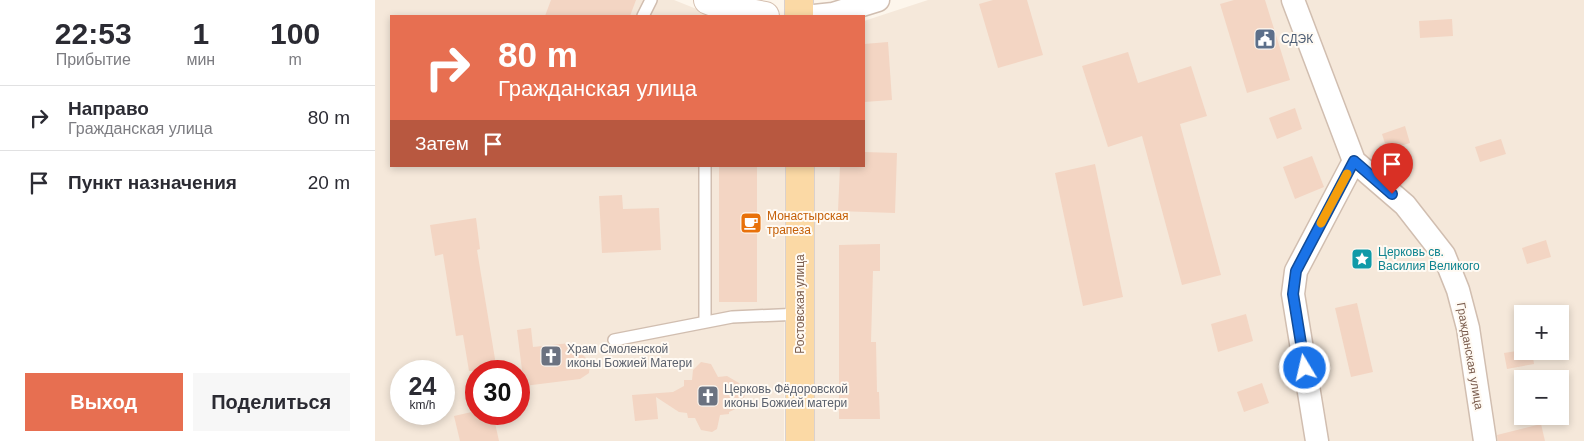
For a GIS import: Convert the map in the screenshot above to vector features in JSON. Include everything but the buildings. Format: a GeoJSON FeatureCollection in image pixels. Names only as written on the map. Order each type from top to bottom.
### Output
{"type":"FeatureCollection","features":[{"type":"Feature","properties":{"kind":"main road"},"geometry":{"type":"LineString","coordinates":[[708,0],[734,10],[760,15]]}},
{"type":"Feature","properties":{"kind":"main road"},"geometry":{"type":"LineString","coordinates":[[799,0],[799,15]]}},
{"type":"Feature","properties":{"kind":"main road","name":"Ростовская улица"},"geometry":{"type":"LineString","coordinates":[[800,167],[800,441]]}},
{"type":"Feature","properties":{"kind":"street"},"geometry":{"type":"LineString","coordinates":[[824,15],[833,14],[877,0]]}},
{"type":"Feature","properties":{"kind":"street","name":"Гражданская улица"},"geometry":{"type":"LineString","coordinates":[[1293,0],[1354,161],[1405,205],[1444,255],[1458,290],[1468,328],[1485,441]]}},
{"type":"Feature","properties":{"kind":"street"},"geometry":{"type":"LineString","coordinates":[[1317,441],[1293,294],[1296,271],[1354,161]]}},
{"type":"Feature","properties":{"kind":"lane"},"geometry":{"type":"LineString","coordinates":[[644,15],[651,0]]}},
{"type":"Feature","properties":{"kind":"lane"},"geometry":{"type":"LineString","coordinates":[[705,167],[705,321]]}},
{"type":"Feature","properties":{"kind":"lane"},"geometry":{"type":"LineString","coordinates":[[614,340],[732,317],[801,314]]}},
{"type":"Feature","properties":{"kind":"shaded area"},"geometry":{"type":"Polygon","coordinates":[[[375,0],[674,0],[712,15],[390,15],[390,167],[785,167],[784,441],[375,441],[375,0]]]}},
{"type":"Feature","properties":{"kind":"shaded area"},"geometry":{"type":"Polygon","coordinates":[[[928,0],[1282,0],[1343,159],[1401,210],[1438,260],[1452,294],[1478,441],[812,441],[813,167],[865,167],[865,21],[928,0]]]}},
{"type":"Feature","properties":{"kind":"shaded area"},"geometry":{"type":"Polygon","coordinates":[[[1302,0],[1584,0],[1584,441],[1491,441],[1465,287],[1359,155],[1302,0]]]}},
{"type":"Feature","properties":{"kind":"slow traffic"},"geometry":{"type":"LineString","coordinates":[[1321,223],[1347,174]]}},
{"type":"Feature","properties":{"kind":"place","name":"СДЭК"},"geometry":{"type":"Point","coordinates":[1265,39]}},
{"type":"Feature","properties":{"kind":"place","name":"Монастырская трапеза"},"geometry":{"type":"Point","coordinates":[751,223]}},
{"type":"Feature","properties":{"kind":"place","name":"Церковь св. Василия Великого"},"geometry":{"type":"Point","coordinates":[1362,259]}},
{"type":"Feature","properties":{"kind":"place","name":"Храм Смоленской иконы Божией Матери"},"geometry":{"type":"Point","coordinates":[551,356]}},
{"type":"Feature","properties":{"kind":"place","name":"Церковь Фёдоровской иконы Божией матери"},"geometry":{"type":"Point","coordinates":[708,396]}},
{"type":"Feature","properties":{"kind":"route"},"geometry":{"type":"LineString","coordinates":[[1305,368],[1293,294],[1296,271],[1354,161],[1392,194]]}}]}
